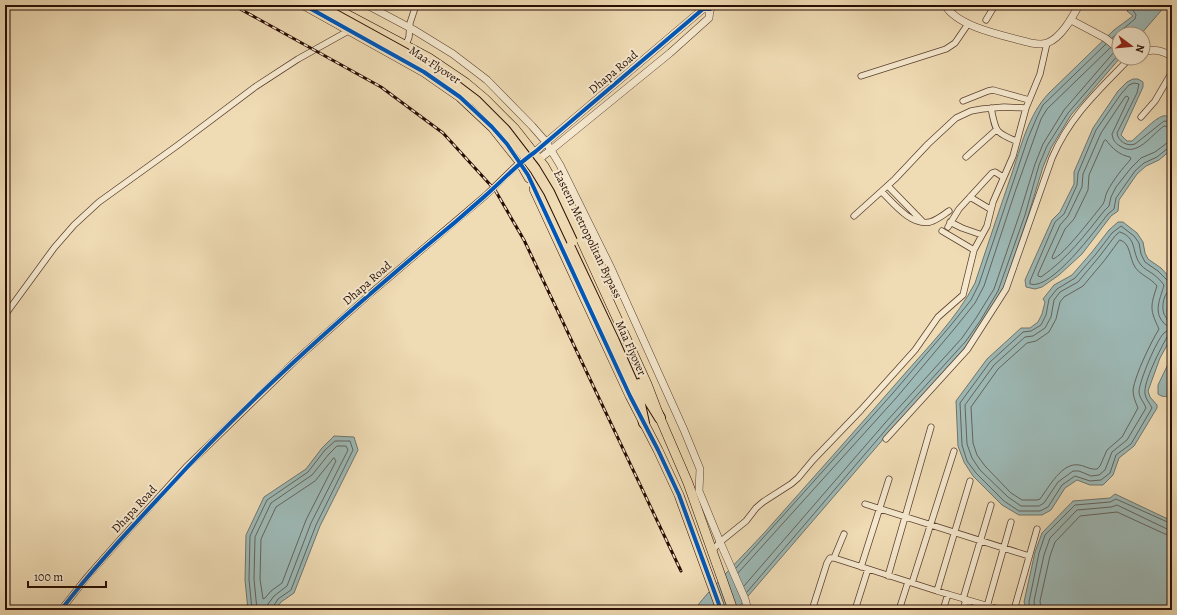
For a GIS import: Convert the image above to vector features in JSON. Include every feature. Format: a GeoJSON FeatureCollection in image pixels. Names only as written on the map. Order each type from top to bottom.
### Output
{"type":"FeatureCollection","features":[{"type":"Feature","properties":{"kind":"highway","name":"Maa Flyover"},"geometry":{"type":"LineString","coordinates":[[311,5],[426,70],[472,103],[503,135],[528,168],[571,244],[636,380],[660,418]]}},
{"type":"Feature","properties":{"kind":"highway","name":"Maa Flyover"},"geometry":{"type":"LineString","coordinates":[[317,5],[406,54],[447,79],[476,101],[505,130],[535,169],[549,192],[638,395],[644,423]]}},
{"type":"Feature","properties":{"kind":"main road"},"geometry":{"type":"LineString","coordinates":[[304,5],[424,72],[460,97],[492,127],[520,162],[528,176],[630,396],[679,494],[721,610]]}},
{"type":"Feature","properties":{"kind":"main road","name":"Eastern Metropolitan Bypass"},"geometry":{"type":"LineString","coordinates":[[329,5],[440,64],[485,99],[515,129],[537,156],[552,178],[647,384],[688,483],[733,610]]}},
{"type":"Feature","properties":{"kind":"street"},"geometry":{"type":"LineString","coordinates":[[368,5],[453,54],[487,80],[546,142],[560,165],[610,266],[684,430],[700,469],[699,491],[745,599],[748,610]]}},
{"type":"Feature","properties":{"kind":"street"},"geometry":{"type":"LineString","coordinates":[[406,45],[409,37],[410,23],[416,5]]}},
{"type":"Feature","properties":{"kind":"street"},"geometry":{"type":"LineString","coordinates":[[410,28],[420,5]]}},
{"type":"Feature","properties":{"kind":"street"},"geometry":{"type":"LineString","coordinates":[[945,5],[949,12],[968,24],[1031,44],[1040,45],[1047,43],[1058,35],[1071,20],[1078,5]]}},
{"type":"Feature","properties":{"kind":"street"},"geometry":{"type":"LineString","coordinates":[[986,20],[995,5]]}},
{"type":"Feature","properties":{"kind":"street"},"geometry":{"type":"LineString","coordinates":[[537,156],[551,150],[670,53],[709,18],[713,7]]}},
{"type":"Feature","properties":{"kind":"street","name":"Dhapa Road"},"geometry":{"type":"LineString","coordinates":[[61,610],[86,577],[186,467],[298,358],[371,293],[485,196],[520,162],[537,156],[546,142],[702,9],[713,7]]}},
{"type":"Feature","properties":{"kind":"street"},"geometry":{"type":"LineString","coordinates":[[1071,20],[1111,43]]}},
{"type":"Feature","properties":{"kind":"street"},"geometry":{"type":"LineString","coordinates":[[861,76],[946,49],[955,43],[968,24]]}},
{"type":"Feature","properties":{"kind":"street"},"geometry":{"type":"LineString","coordinates":[[5,315],[54,248],[74,225],[96,205],[255,87],[298,59],[350,30]]}},
{"type":"Feature","properties":{"kind":"street"},"geometry":{"type":"LineString","coordinates":[[712,551],[720,542],[746,521],[756,508],[763,502],[798,478],[915,350],[938,317],[962,295],[974,250],[986,226],[990,209],[1012,156],[1026,108],[1040,74],[1047,43]]}},
{"type":"Feature","properties":{"kind":"street"},"geometry":{"type":"LineString","coordinates":[[1151,50],[1159,50],[1172,56]]}},
{"type":"Feature","properties":{"kind":"street"},"geometry":{"type":"LineString","coordinates":[[886,439],[967,350],[1000,300],[1006,289],[1059,141],[1084,107],[1122,66]]}},
{"type":"Feature","properties":{"kind":"street"},"geometry":{"type":"LineString","coordinates":[[1141,117],[1155,101],[1172,72]]}},
{"type":"Feature","properties":{"kind":"street"},"geometry":{"type":"LineString","coordinates":[[963,101],[993,90],[1029,100]]}},
{"type":"Feature","properties":{"kind":"street"},"geometry":{"type":"LineString","coordinates":[[854,216],[882,192],[928,144],[956,118],[971,111],[991,108],[1026,108]]}},
{"type":"Feature","properties":{"kind":"street"},"geometry":{"type":"LineString","coordinates":[[991,108],[996,130],[1001,135],[1016,140]]}},
{"type":"Feature","properties":{"kind":"street"},"geometry":{"type":"LineString","coordinates":[[966,157],[996,130]]}},
{"type":"Feature","properties":{"kind":"street"},"geometry":{"type":"LineString","coordinates":[[982,235],[949,225],[956,213],[993,172],[1003,177]]}},
{"type":"Feature","properties":{"kind":"street"},"geometry":{"type":"LineString","coordinates":[[888,186],[923,222]]}},
{"type":"Feature","properties":{"kind":"street"},"geometry":{"type":"LineString","coordinates":[[882,192],[904,214],[923,222],[931,222],[949,211]]}},
{"type":"Feature","properties":{"kind":"street"},"geometry":{"type":"LineString","coordinates":[[970,197],[990,209]]}},
{"type":"Feature","properties":{"kind":"street"},"geometry":{"type":"LineString","coordinates":[[942,231],[974,250]]}},
{"type":"Feature","properties":{"kind":"street"},"geometry":{"type":"LineString","coordinates":[[888,576],[931,427]]}},
{"type":"Feature","properties":{"kind":"street"},"geometry":{"type":"LineString","coordinates":[[899,610],[910,583],[954,451]]}},
{"type":"Feature","properties":{"kind":"street"},"geometry":{"type":"LineString","coordinates":[[861,567],[889,479]]}},
{"type":"Feature","properties":{"kind":"street"},"geometry":{"type":"LineString","coordinates":[[937,591],[970,481]]}},
{"type":"Feature","properties":{"kind":"street"},"geometry":{"type":"LineString","coordinates":[[865,504],[1029,556]]}},
{"type":"Feature","properties":{"kind":"street"},"geometry":{"type":"LineString","coordinates":[[963,610],[964,599],[990,505]]}},
{"type":"Feature","properties":{"kind":"street"},"geometry":{"type":"LineString","coordinates":[[986,608],[1012,522]]}},
{"type":"Feature","properties":{"kind":"street"},"geometry":{"type":"LineString","coordinates":[[1014,610],[1037,529]]}},
{"type":"Feature","properties":{"kind":"street"},"geometry":{"type":"LineString","coordinates":[[834,558],[844,534]]}},
{"type":"Feature","properties":{"kind":"street"},"geometry":{"type":"LineString","coordinates":[[812,610],[830,558],[964,599],[986,608],[1002,610]]}},
{"type":"Feature","properties":{"kind":"street"},"geometry":{"type":"LineString","coordinates":[[855,610],[868,569]]}},
{"type":"Feature","properties":{"kind":"street"},"geometry":{"type":"LineString","coordinates":[[943,610],[948,594]]}},
{"type":"Feature","properties":{"kind":"water"},"geometry":{"type":"Polygon","coordinates":[[[1132,5],[1166,5],[1148,26],[1119,26],[1133,16],[1127,11],[1132,5]]]}},
{"type":"Feature","properties":{"kind":"water"},"geometry":{"type":"Polygon","coordinates":[[[1111,33],[1111,66],[1113,66],[1071,115],[1051,148],[1043,167],[1002,293],[969,343],[892,429],[736,610],[694,610],[867,417],[951,321],[960,308],[975,283],[1030,121],[1049,93],[1111,33]]]}},
{"type":"Feature","properties":{"kind":"water"},"geometry":{"type":"Polygon","coordinates":[[[1133,79],[1138,79],[1143,82],[1143,87],[1121,135],[1127,141],[1132,141],[1160,117],[1166,116],[1172,119],[1172,149],[1159,160],[1146,166],[1137,174],[1119,200],[1118,211],[1111,216],[1082,254],[1059,275],[1042,287],[1035,289],[1026,287],[1025,280],[1052,220],[1060,212],[1074,184],[1074,172],[1093,128],[1118,91],[1127,82],[1133,79]]]}},
{"type":"Feature","properties":{"kind":"water"},"geometry":{"type":"Polygon","coordinates":[[[1118,222],[1123,222],[1137,233],[1143,242],[1148,259],[1161,268],[1172,280],[1167,311],[1172,318],[1172,336],[1160,358],[1148,391],[1150,397],[1157,405],[1157,408],[1134,446],[1119,458],[1113,475],[1103,485],[1090,485],[1077,480],[1065,488],[1051,510],[1042,515],[1019,515],[1002,505],[973,476],[964,462],[958,446],[956,401],[987,359],[1021,328],[1030,328],[1038,322],[1045,302],[1043,299],[1054,285],[1072,275],[1109,230],[1118,222]]]}},
{"type":"Feature","properties":{"kind":"water"},"geometry":{"type":"Polygon","coordinates":[[[1172,356],[1172,393],[1167,396],[1162,396],[1158,394],[1158,385],[1172,356]]]}},
{"type":"Feature","properties":{"kind":"water"},"geometry":{"type":"Polygon","coordinates":[[[334,436],[354,437],[358,450],[320,526],[294,593],[281,602],[275,610],[248,610],[245,580],[246,535],[264,497],[306,469],[322,448],[334,436]]]}},
{"type":"Feature","properties":{"kind":"water"},"geometry":{"type":"Polygon","coordinates":[[[1115,494],[1172,521],[1172,610],[1027,610],[1024,602],[1035,552],[1042,533],[1073,501],[1110,498],[1115,494]]]}},
{"type":"Feature","properties":{"kind":"railway"},"geometry":{"type":"LineString","coordinates":[[233,5],[381,87],[443,133],[495,190],[524,240],[681,571]]}},
{"type":"Feature","properties":{"kind":"cycle path"},"geometry":{"type":"LineString","coordinates":[[304,5],[424,72],[460,97],[492,127],[507,144],[528,175],[630,396],[679,495],[721,610]]}},
{"type":"Feature","properties":{"kind":"cycle path"},"geometry":{"type":"LineString","coordinates":[[61,610],[86,578],[198,456],[292,364],[522,162],[703,9],[710,9],[716,5]]}}]}
